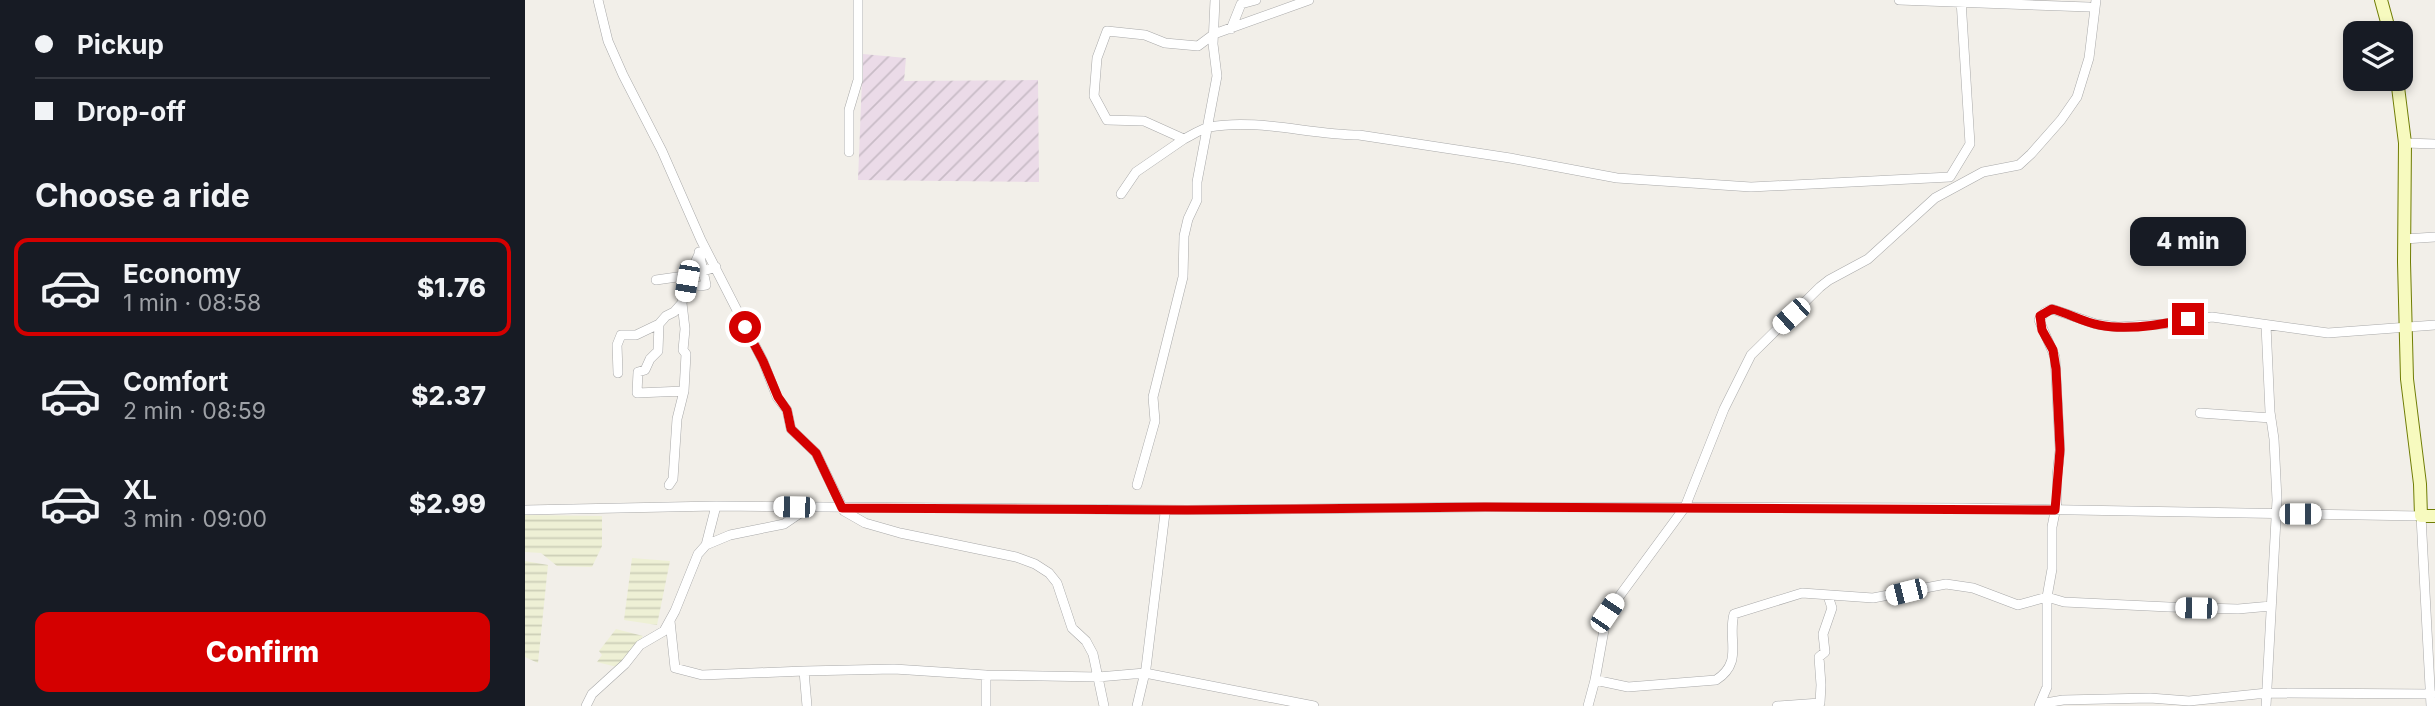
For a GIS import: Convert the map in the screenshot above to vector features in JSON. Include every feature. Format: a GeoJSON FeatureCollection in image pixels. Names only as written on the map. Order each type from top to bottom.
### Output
{"type":"FeatureCollection","features":[{"type":"Feature","properties":{"kind":"street"},"geometry":{"type":"LineString","coordinates":[[598,0],[608,41],[623,75],[662,151],[737,314],[763,361],[776,394],[787,410],[791,429],[816,453],[842,508],[855,519],[878,527],[1016,556],[1049,573],[1056,583],[1072,628],[1086,640],[1093,654],[1104,706]]}},
{"type":"Feature","properties":{"kind":"street"},"geometry":{"type":"LineString","coordinates":[[849,152],[849,110],[857,80],[858,0]]}},
{"type":"Feature","properties":{"kind":"street"},"geometry":{"type":"LineString","coordinates":[[1137,485],[1155,421],[1153,397],[1183,277],[1184,236],[1197,200],[1197,182],[1217,76],[1215,0]]}},
{"type":"Feature","properties":{"kind":"street"},"geometry":{"type":"LineString","coordinates":[[1231,29],[1241,4],[1256,0]]}},
{"type":"Feature","properties":{"kind":"street"},"geometry":{"type":"LineString","coordinates":[[1184,139],[1144,121],[1107,120],[1094,96],[1097,58],[1107,31],[1145,35],[1165,43],[1198,46],[1214,34],[1309,0]]}},
{"type":"Feature","properties":{"kind":"street"},"geometry":{"type":"LineString","coordinates":[[1588,706],[1607,613],[1685,507],[1724,409],[1746,364],[1759,345],[1829,280],[1868,259],[1935,198],[1983,172],[2021,163],[2061,120],[2077,97],[2086,69],[2092,4],[1899,0]]}},
{"type":"Feature","properties":{"kind":"street"},"geometry":{"type":"LineString","coordinates":[[2381,0],[2386,21]]}},
{"type":"Feature","properties":{"kind":"street"},"geometry":{"type":"LineString","coordinates":[[1121,194],[1136,172],[1184,139],[1207,127],[1250,125],[1359,135],[1510,158],[1616,178],[1751,187],[1950,177],[1970,144],[1961,1]]}},
{"type":"Feature","properties":{"kind":"street"},"geometry":{"type":"LineString","coordinates":[[2398,91],[2405,143],[2404,239],[2408,391],[2420,484],[2431,706]]}},
{"type":"Feature","properties":{"kind":"street"},"geometry":{"type":"LineString","coordinates":[[2405,143],[2435,144]]}},
{"type":"Feature","properties":{"kind":"street"},"geometry":{"type":"LineString","coordinates":[[2404,239],[2435,237]]}},
{"type":"Feature","properties":{"kind":"street"},"geometry":{"type":"LineString","coordinates":[[669,485],[673,479],[677,419],[684,391],[686,354],[683,350],[685,328],[682,303],[687,281],[699,254],[701,240]]}},
{"type":"Feature","properties":{"kind":"street"},"geometry":{"type":"LineString","coordinates":[[699,254],[703,264],[703,286],[715,278],[723,279]]}},
{"type":"Feature","properties":{"kind":"street"},"geometry":{"type":"LineString","coordinates":[[656,280],[691,275],[716,267]]}},
{"type":"Feature","properties":{"kind":"street"},"geometry":{"type":"LineString","coordinates":[[618,373],[617,345],[621,335],[636,335],[659,324],[682,303]]}},
{"type":"Feature","properties":{"kind":"street"},"geometry":{"type":"LineString","coordinates":[[2040,705],[2046,687],[2047,597],[2052,569],[2052,527],[2060,455],[2055,357],[2040,321],[2045,312],[2052,309],[2096,324],[2118,327],[2212,317],[2329,332],[2435,325]]}},
{"type":"Feature","properties":{"kind":"street"},"geometry":{"type":"LineString","coordinates":[[659,324],[658,351],[645,369],[638,372],[637,393],[684,391]]}},
{"type":"Feature","properties":{"kind":"street"},"geometry":{"type":"LineString","coordinates":[[2266,325],[2276,456],[2277,514],[2266,706]]}},
{"type":"Feature","properties":{"kind":"street"},"geometry":{"type":"LineString","coordinates":[[2200,413],[2271,418]]}},
{"type":"Feature","properties":{"kind":"street"},"geometry":{"type":"LineString","coordinates":[[525,510],[716,506],[1187,510],[1685,507],[2141,509],[2435,516]]}},
{"type":"Feature","properties":{"kind":"street"},"geometry":{"type":"LineString","coordinates":[[586,706],[591,694],[625,664],[641,645],[663,632],[697,556],[706,545],[716,506]]}},
{"type":"Feature","properties":{"kind":"street"},"geometry":{"type":"LineString","coordinates":[[706,545],[730,535],[784,524],[809,507]]}},
{"type":"Feature","properties":{"kind":"street"},"geometry":{"type":"LineString","coordinates":[[1137,706],[1147,673],[1165,513]]}},
{"type":"Feature","properties":{"kind":"street"},"geometry":{"type":"LineString","coordinates":[[1595,680],[1628,687],[1716,680],[1728,672],[1733,662],[1734,614],[1763,607],[1797,594],[1873,598],[1954,584],[1973,588],[2018,606],[2047,597],[2064,602],[2169,607],[2238,609],[2271,606]]}},
{"type":"Feature","properties":{"kind":"street"},"geometry":{"type":"LineString","coordinates":[[1777,706],[1820,704],[1819,657],[1825,652],[1823,634],[1832,608],[1828,596]]}},
{"type":"Feature","properties":{"kind":"street"},"geometry":{"type":"LineString","coordinates":[[670,621],[675,668],[702,675],[894,669],[986,675],[1098,677],[1147,673],[1314,706]]}},
{"type":"Feature","properties":{"kind":"street"},"geometry":{"type":"LineString","coordinates":[[804,671],[807,706]]}},
{"type":"Feature","properties":{"kind":"street"},"geometry":{"type":"LineString","coordinates":[[986,675],[986,706]]}},
{"type":"Feature","properties":{"kind":"street"},"geometry":{"type":"LineString","coordinates":[[2040,705],[2063,699],[2150,698],[2189,704],[2267,693],[2432,694]]}},
{"type":"Feature","properties":{"kind":"shaded area"},"geometry":{"type":"Polygon","coordinates":[[[863,54],[906,58],[904,81],[1038,80],[1039,182],[858,180],[863,54]]]}},
{"type":"Feature","properties":{"kind":"green space"},"geometry":{"type":"Polygon","coordinates":[[[525,515],[602,516],[602,546],[592,567],[557,566],[541,553],[525,552],[525,515]]]}},
{"type":"Feature","properties":{"kind":"green space"},"geometry":{"type":"Polygon","coordinates":[[[632,558],[670,561],[657,625],[624,620],[632,558]]]}},
{"type":"Feature","properties":{"kind":"green space"},"geometry":{"type":"Polygon","coordinates":[[[525,561],[548,565],[538,663],[525,657],[525,561]]]}},
{"type":"Feature","properties":{"kind":"green space"},"geometry":{"type":"Polygon","coordinates":[[[616,629],[643,636],[621,668],[597,662],[602,655],[599,651],[616,629]]]}},
{"type":"Feature","properties":{"kind":"route"},"geometry":{"type":"LineString","coordinates":[[745,327],[763,361],[772,386],[787,410],[791,429],[816,453],[842,508],[1187,510],[1685,507],[2055,510],[2060,450],[2056,369],[2053,350],[2042,330],[2040,316],[2052,309],[2102,326],[2118,327],[2163,324],[2188,319]]}}]}
